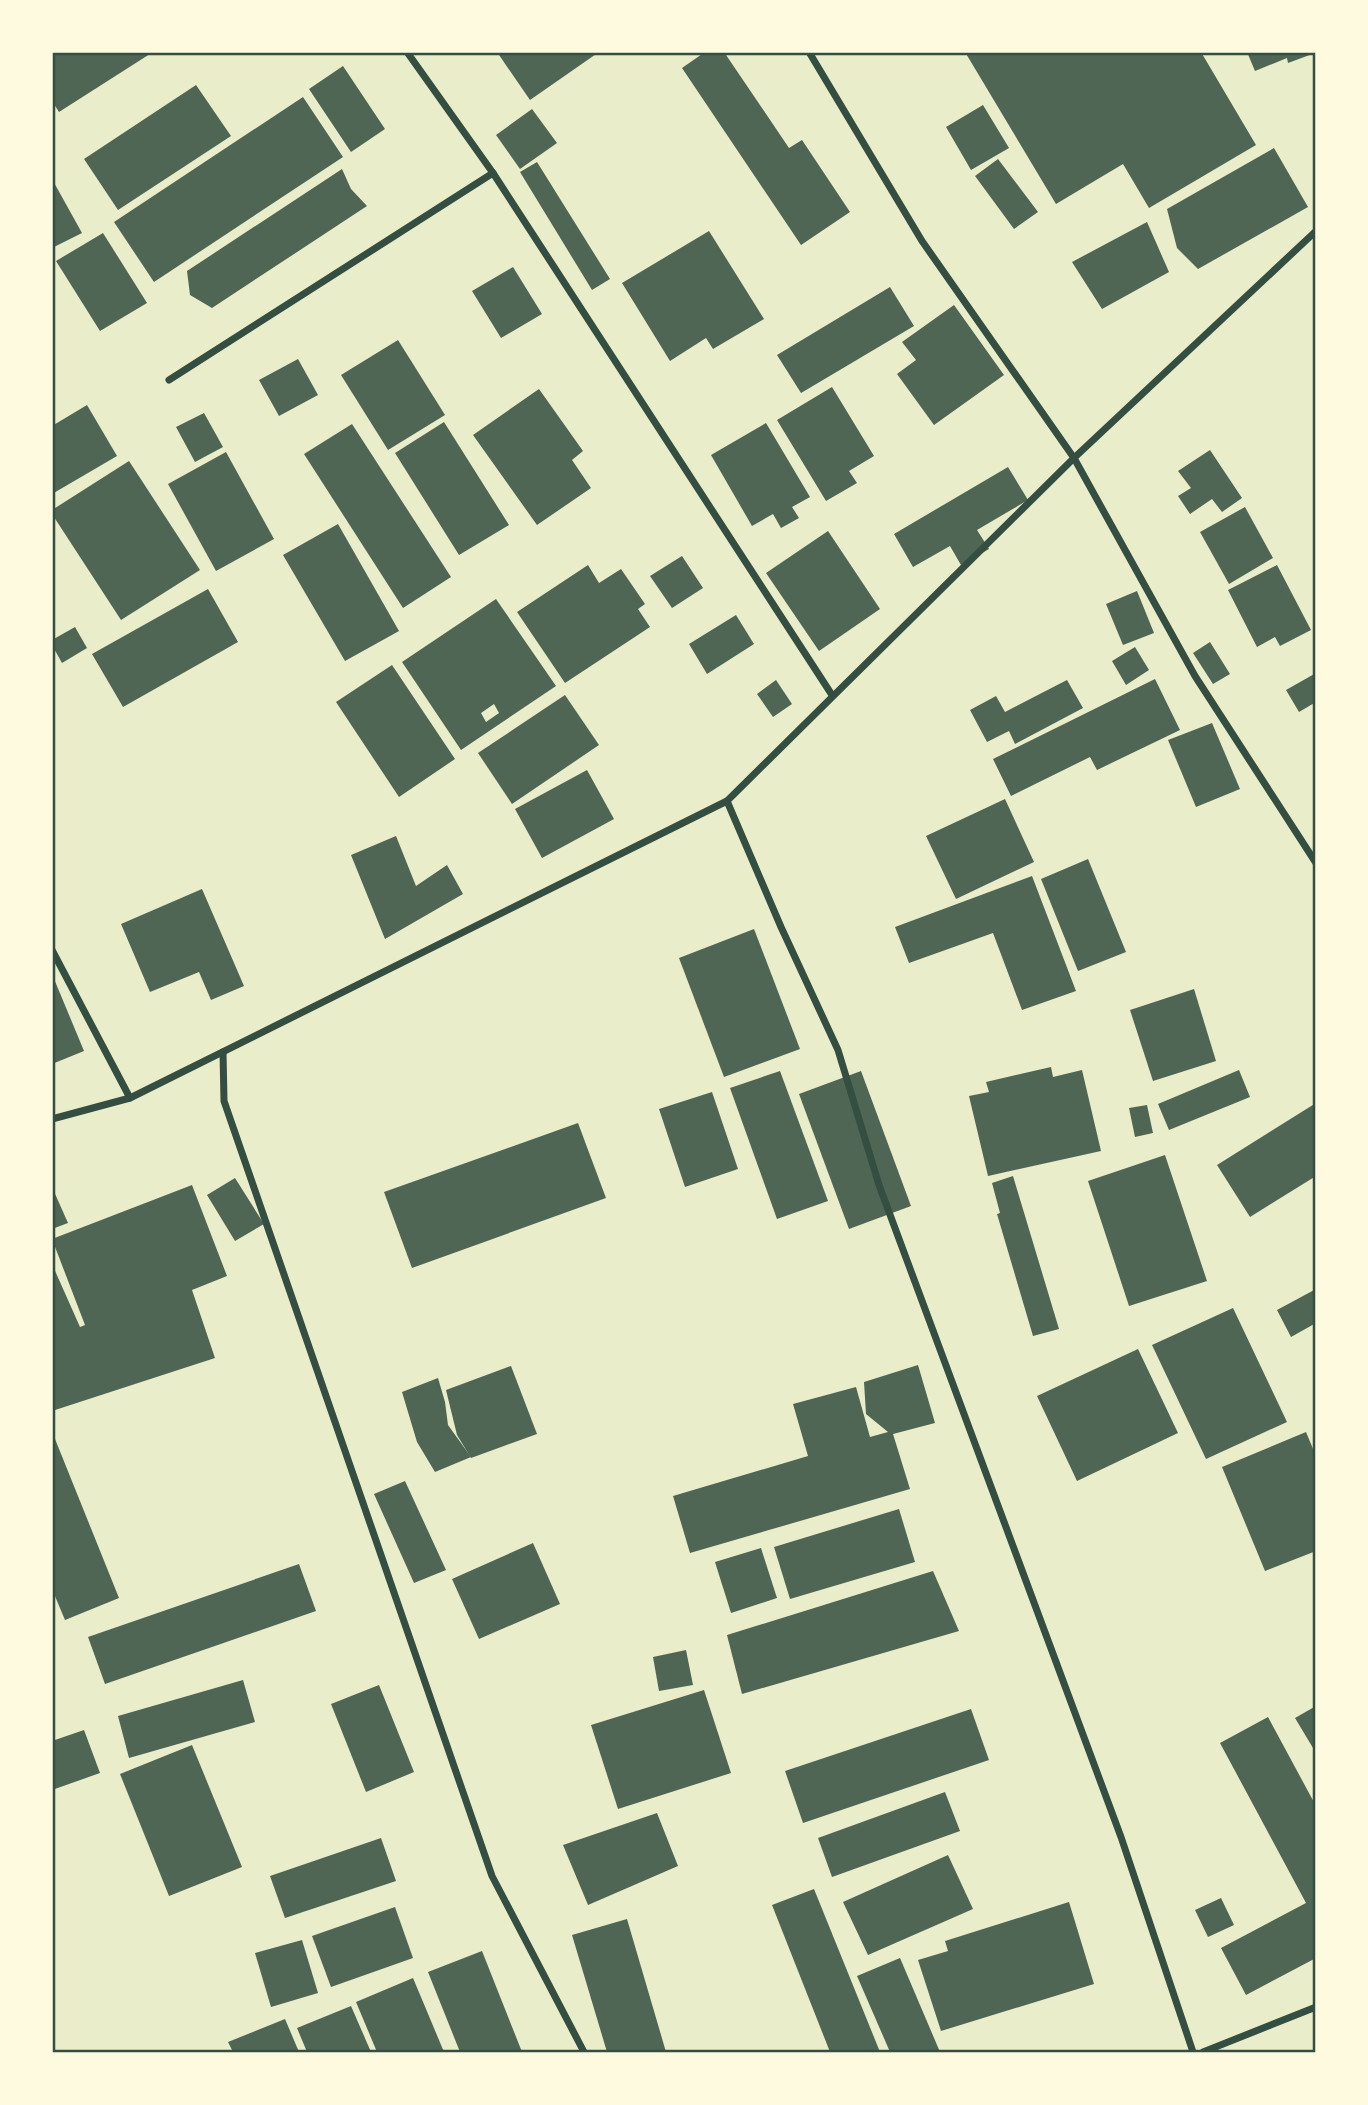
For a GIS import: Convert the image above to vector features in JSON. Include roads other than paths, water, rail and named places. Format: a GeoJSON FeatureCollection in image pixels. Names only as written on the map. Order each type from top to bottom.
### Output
{"type":"FeatureCollection","features":[{"type":"Feature","properties":{"kind":"street"},"geometry":{"type":"LineString","coordinates":[[407,52],[493,173],[832,695]]}},
{"type":"Feature","properties":{"kind":"street"},"geometry":{"type":"LineString","coordinates":[[809,52],[922,241],[1074,458],[1195,676],[1315,863]]}},
{"type":"Feature","properties":{"kind":"street"},"geometry":{"type":"LineString","coordinates":[[169,380],[493,173]]}},
{"type":"Feature","properties":{"kind":"street"},"geometry":{"type":"LineString","coordinates":[[52,1119],[130,1098],[727,801],[1074,458],[1315,231]]}},
{"type":"Feature","properties":{"kind":"street"},"geometry":{"type":"LineString","coordinates":[[727,801],[838,1050],[879,1185],[1121,1837],[1193,2053]]}},
{"type":"Feature","properties":{"kind":"street"},"geometry":{"type":"LineString","coordinates":[[52,950],[130,1098]]}},
{"type":"Feature","properties":{"kind":"street"},"geometry":{"type":"LineString","coordinates":[[223,1052],[224,1101],[492,1877],[584,2053]]}},
{"type":"Feature","properties":{"kind":"street"},"geometry":{"type":"LineString","coordinates":[[1203,2053],[1315,2007]]}}]}
